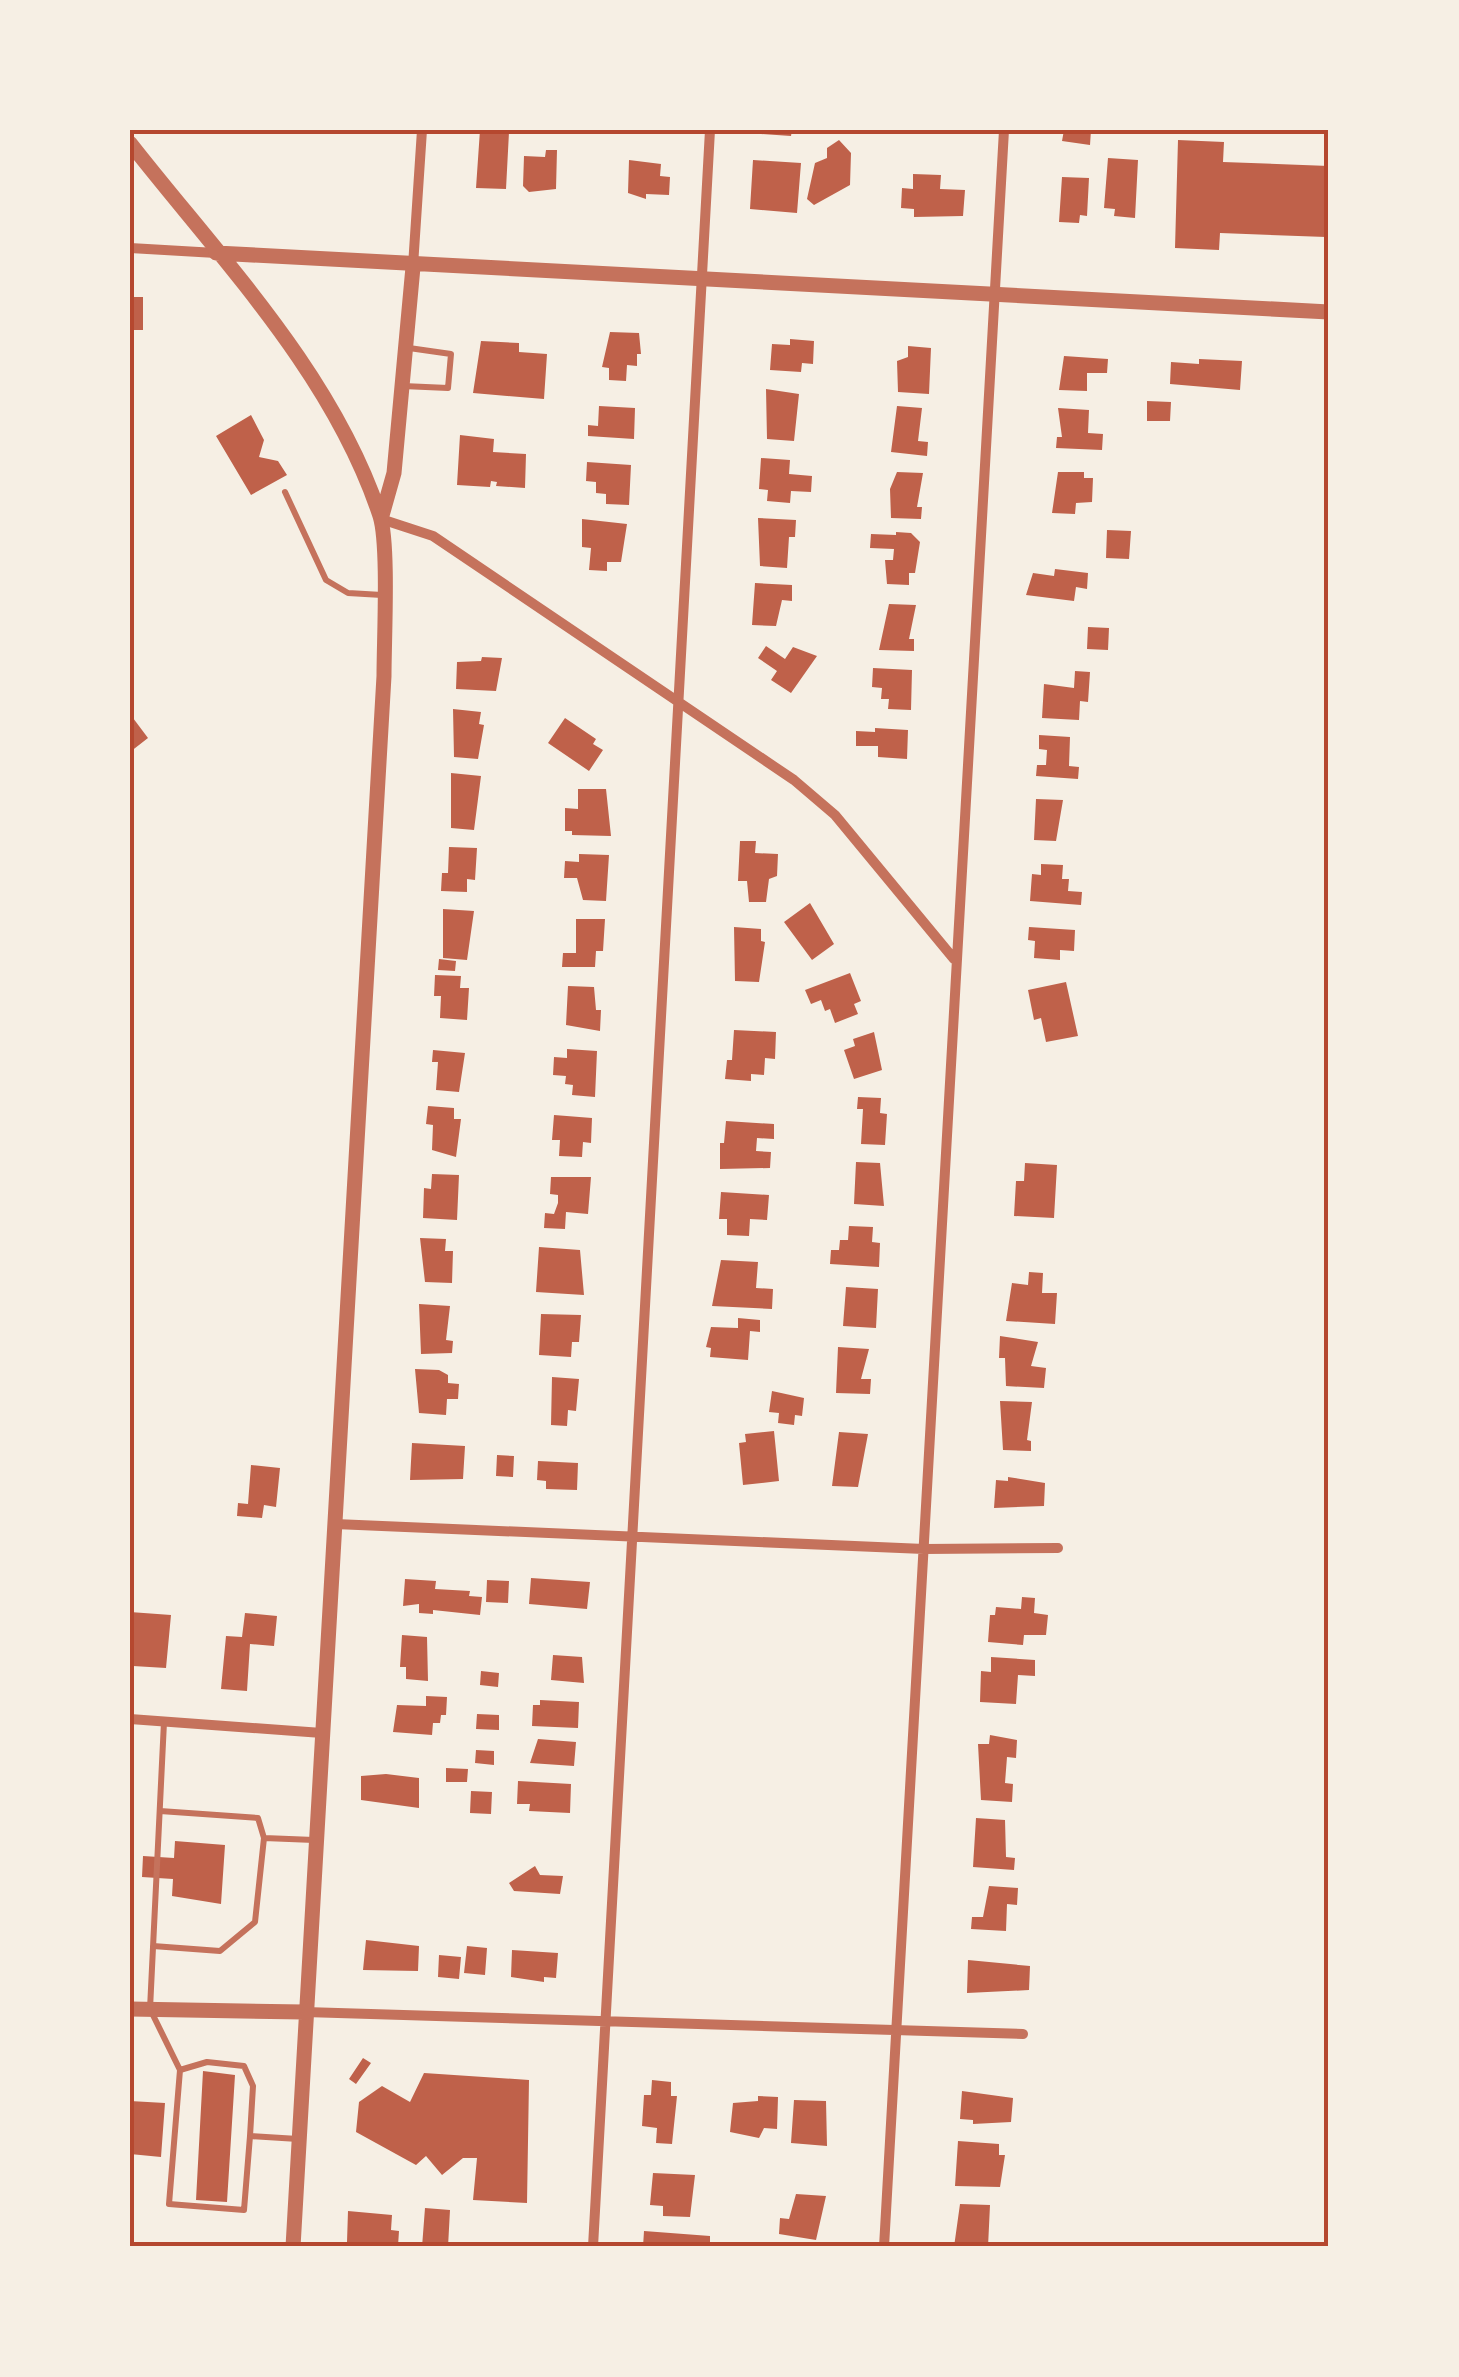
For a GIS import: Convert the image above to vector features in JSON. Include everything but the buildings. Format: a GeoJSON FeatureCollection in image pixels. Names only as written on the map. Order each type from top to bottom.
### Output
{"type":"FeatureCollection","features":[{"type":"Feature","properties":{"kind":"street"},"geometry":{"type":"LineString","coordinates":[[293,2247],[384,676],[381,519],[394,473],[422,130]]}},
{"type":"Feature","properties":{"kind":"street"},"geometry":{"type":"LineString","coordinates":[[593,2247],[710,130]]}},
{"type":"Feature","properties":{"kind":"street"},"geometry":{"type":"LineString","coordinates":[[884,2247],[954,959],[1004,130]]}},
{"type":"Feature","properties":{"kind":"street"},"geometry":{"type":"LineString","coordinates":[[130,143],[299,360],[332,413],[381,519],[433,536],[794,780],[836,815],[954,959]]}},
{"type":"Feature","properties":{"kind":"street"},"geometry":{"type":"LineString","coordinates":[[130,248],[413,267],[1329,312]]}},
{"type":"Feature","properties":{"kind":"street"},"geometry":{"type":"LineString","coordinates":[[335,1524],[924,1549],[1058,1548]]}},
{"type":"Feature","properties":{"kind":"street"},"geometry":{"type":"LineString","coordinates":[[130,1719],[322,1733]]}},
{"type":"Feature","properties":{"kind":"street"},"geometry":{"type":"LineString","coordinates":[[130,2009],[1023,2034]]}},
{"type":"Feature","properties":{"kind":"lane"},"geometry":{"type":"LineString","coordinates":[[402,386],[448,388],[452,354],[405,348]]}},
{"type":"Feature","properties":{"kind":"lane"},"geometry":{"type":"LineString","coordinates":[[286,492],[326,580],[348,593],[383,596]]}},
{"type":"Feature","properties":{"kind":"lane"},"geometry":{"type":"LineString","coordinates":[[164,1721],[150,2009],[180,2070],[168,2204],[244,2210],[252,2086],[244,2066],[207,2062],[180,2070]]}},
{"type":"Feature","properties":{"kind":"lane"},"geometry":{"type":"LineString","coordinates":[[153,1946],[220,1950],[255,1922],[264,1838],[258,1818],[160,1811]]}},
{"type":"Feature","properties":{"kind":"lane"},"geometry":{"type":"LineString","coordinates":[[264,1838],[314,1840]]}},
{"type":"Feature","properties":{"kind":"lane"},"geometry":{"type":"LineString","coordinates":[[250,2136],[298,2140]]}},
{"type":"Feature","properties":{"kind":"path"},"geometry":{"type":"LineString","coordinates":[[1329,1936],[1329,1951]]}}]}
